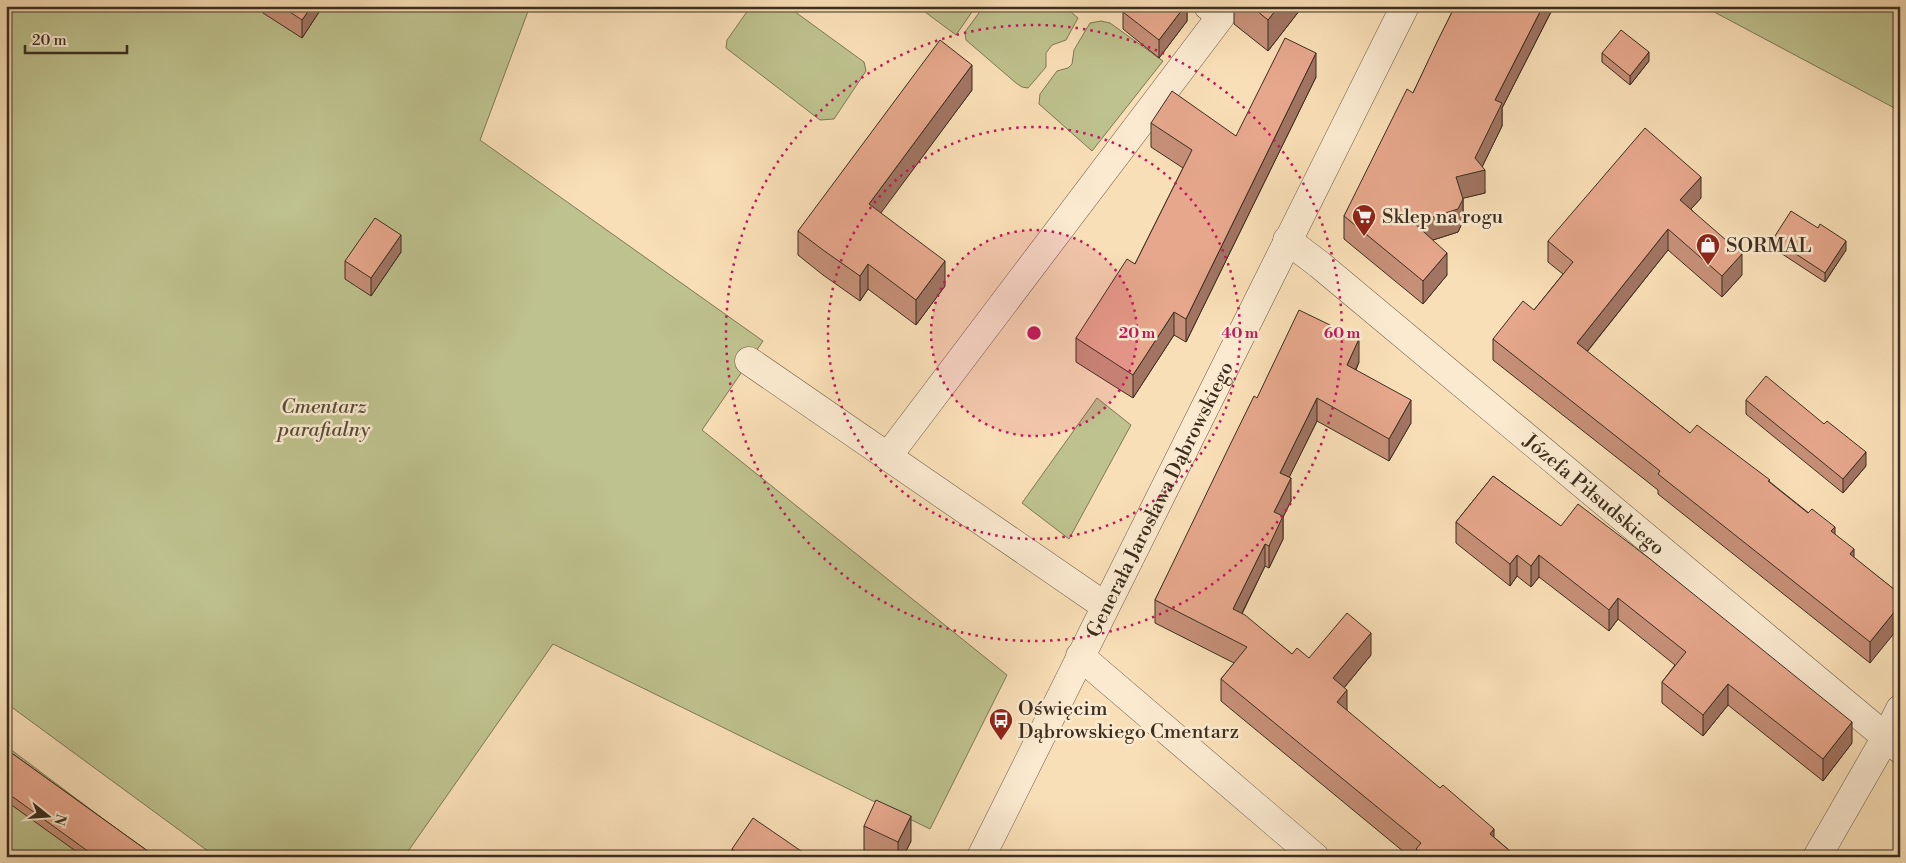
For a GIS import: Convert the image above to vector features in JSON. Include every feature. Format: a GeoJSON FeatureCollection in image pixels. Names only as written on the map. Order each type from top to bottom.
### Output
{"type":"FeatureCollection","features":[{"type":"Feature","properties":{"kind":"street"},"geometry":{"type":"LineString","coordinates":[[888,456],[1221,16],[1208,6]]}},
{"type":"Feature","properties":{"kind":"street","name":"Generała Jarosława Dąbrowskiego"},"geometry":{"type":"LineString","coordinates":[[981,857],[1404,6]]}},
{"type":"Feature","properties":{"kind":"street","name":"Józefa Piłsudskiego"},"geometry":{"type":"LineString","coordinates":[[1287,240],[1320,265],[1893,743]]}},
{"type":"Feature","properties":{"kind":"street"},"geometry":{"type":"LineString","coordinates":[[749,361],[1105,606]]}},
{"type":"Feature","properties":{"kind":"street"},"geometry":{"type":"LineString","coordinates":[[1080,656],[1315,857]]}},
{"type":"Feature","properties":{"kind":"street"},"geometry":{"type":"LineString","coordinates":[[1817,857],[1893,743],[1900,708]]}},
{"type":"Feature","properties":{"kind":"green space","name":"Cmentarz parafialny"},"geometry":{"type":"Polygon","coordinates":[[[15,6],[530,6],[480,140],[763,341],[702,430],[1007,675],[930,829],[553,644],[404,857],[216,857],[6,703],[6,25],[15,6]]]}},
{"type":"Feature","properties":{"kind":"green space"},"geometry":{"type":"Polygon","coordinates":[[[751,6],[787,6],[864,62],[866,71],[834,119],[820,120],[726,48],[727,40],[751,6]]]}},
{"type":"Feature","properties":{"kind":"green space"},"geometry":{"type":"Polygon","coordinates":[[[917,6],[976,6],[956,35],[917,6]]]}},
{"type":"Feature","properties":{"kind":"green space"},"geometry":{"type":"Polygon","coordinates":[[[984,6],[1064,6],[1078,18],[1066,40],[1052,45],[1046,53],[1046,67],[1028,88],[1016,83],[966,40],[965,32],[984,6]]]}},
{"type":"Feature","properties":{"kind":"green space"},"geometry":{"type":"Polygon","coordinates":[[[1703,6],[1900,6],[1900,111],[1703,6]]]}},
{"type":"Feature","properties":{"kind":"green space"},"geometry":{"type":"Polygon","coordinates":[[[1101,21],[1110,23],[1163,61],[1092,151],[1039,104],[1040,94],[1057,71],[1068,68],[1072,64],[1074,50],[1090,23],[1101,21]]]}},
{"type":"Feature","properties":{"kind":"green space"},"geometry":{"type":"Polygon","coordinates":[[[1097,398],[1131,425],[1069,539],[1022,503],[1097,398]]]}},
{"type":"Feature","properties":{"kind":"green space"},"geometry":{"type":"Polygon","coordinates":[[[6,746],[154,857],[6,857],[6,746]]]}},
{"type":"Feature","properties":{"kind":"building"},"geometry":{"type":"Polygon","coordinates":[[[281,6],[312,6],[302,20],[281,6]]]}},
{"type":"Feature","properties":{"kind":"building"},"geometry":{"type":"Polygon","coordinates":[[[1127,6],[1185,6],[1159,40],[1123,12],[1127,6]]]}},
{"type":"Feature","properties":{"kind":"building"},"geometry":{"type":"Polygon","coordinates":[[[1251,6],[1279,6],[1268,20],[1251,6]]]}},
{"type":"Feature","properties":{"kind":"building"},"geometry":{"type":"Polygon","coordinates":[[[1455,6],[1543,6],[1495,100],[1502,103],[1475,158],[1485,170],[1456,177],[1463,199],[1458,209],[1414,223],[1447,253],[1423,281],[1344,216],[1407,89],[1413,93],[1455,6]]]}},
{"type":"Feature","properties":{"kind":"building"},"geometry":{"type":"Polygon","coordinates":[[[1621,30],[1649,52],[1630,76],[1602,53],[1621,30]]]}},
{"type":"Feature","properties":{"kind":"building"},"geometry":{"type":"Polygon","coordinates":[[[1285,38],[1316,53],[1186,319],[1174,312],[1133,375],[1076,338],[1127,259],[1135,264],[1192,150],[1151,123],[1172,91],[1236,136],[1285,38]]]}},
{"type":"Feature","properties":{"kind":"building"},"geometry":{"type":"Polygon","coordinates":[[[940,40],[972,65],[869,204],[945,261],[916,300],[868,264],[860,276],[798,231],[940,40]]]}},
{"type":"Feature","properties":{"kind":"building"},"geometry":{"type":"Polygon","coordinates":[[[1645,128],[1701,177],[1680,200],[1742,254],[1722,276],[1668,229],[1577,343],[1690,433],[1697,425],[1770,480],[1768,481],[1808,513],[1812,509],[1835,527],[1831,531],[1854,549],[1850,554],[1900,594],[1900,605],[1870,642],[1658,474],[1660,471],[1493,339],[1523,301],[1534,310],[1573,262],[1548,241],[1645,128]]]}},
{"type":"Feature","properties":{"kind":"building"},"geometry":{"type":"Polygon","coordinates":[[[1791,211],[1818,228],[1820,224],[1846,241],[1825,273],[1773,239],[1791,211]]]}},
{"type":"Feature","properties":{"kind":"building"},"geometry":{"type":"Polygon","coordinates":[[[375,218],[401,235],[371,278],[345,261],[375,218]]]}},
{"type":"Feature","properties":{"kind":"building"},"geometry":{"type":"Polygon","coordinates":[[[1299,310],[1359,339],[1347,365],[1411,400],[1389,439],[1317,398],[1280,473],[1291,478],[1274,512],[1283,516],[1269,546],[1265,544],[1233,609],[1245,615],[1292,654],[1297,648],[1309,658],[1347,613],[1371,633],[1333,678],[1347,690],[1337,702],[1440,788],[1443,785],[1494,829],[1490,834],[1517,857],[1425,857],[1416,849],[1421,843],[1221,679],[1247,647],[1155,600],[1254,396],[1257,398],[1299,310]]]}},
{"type":"Feature","properties":{"kind":"building"},"geometry":{"type":"Polygon","coordinates":[[[1766,376],[1824,424],[1827,421],[1866,452],[1843,479],[1746,400],[1766,376]]]}},
{"type":"Feature","properties":{"kind":"building"},"geometry":{"type":"Polygon","coordinates":[[[1493,476],[1561,526],[1578,504],[1650,559],[1852,722],[1823,759],[1728,684],[1703,715],[1662,682],[1686,652],[1618,598],[1609,610],[1539,555],[1531,566],[1517,555],[1510,564],[1456,522],[1493,476]]]}},
{"type":"Feature","properties":{"kind":"building"},"geometry":{"type":"Polygon","coordinates":[[[6,749],[156,857],[96,857],[6,792],[6,749]]]}},
{"type":"Feature","properties":{"kind":"building"},"geometry":{"type":"Polygon","coordinates":[[[876,800],[911,816],[898,842],[864,826],[876,800]]]}},
{"type":"Feature","properties":{"kind":"building"},"geometry":{"type":"Polygon","coordinates":[[[753,818],[804,853],[801,857],[739,857],[740,855],[732,849],[753,818]]]}},
{"type":"Feature","properties":{"kind":"place","name":"Sklep na rogu"},"geometry":{"type":"Point","coordinates":[1364,237]}},
{"type":"Feature","properties":{"kind":"place","name":"SORMAL"},"geometry":{"type":"Point","coordinates":[1708,266]}},
{"type":"Feature","properties":{"kind":"place","name":"Oświęcim Dąbrowskiego Cmentarz"},"geometry":{"type":"Point","coordinates":[1001,741]}}]}
